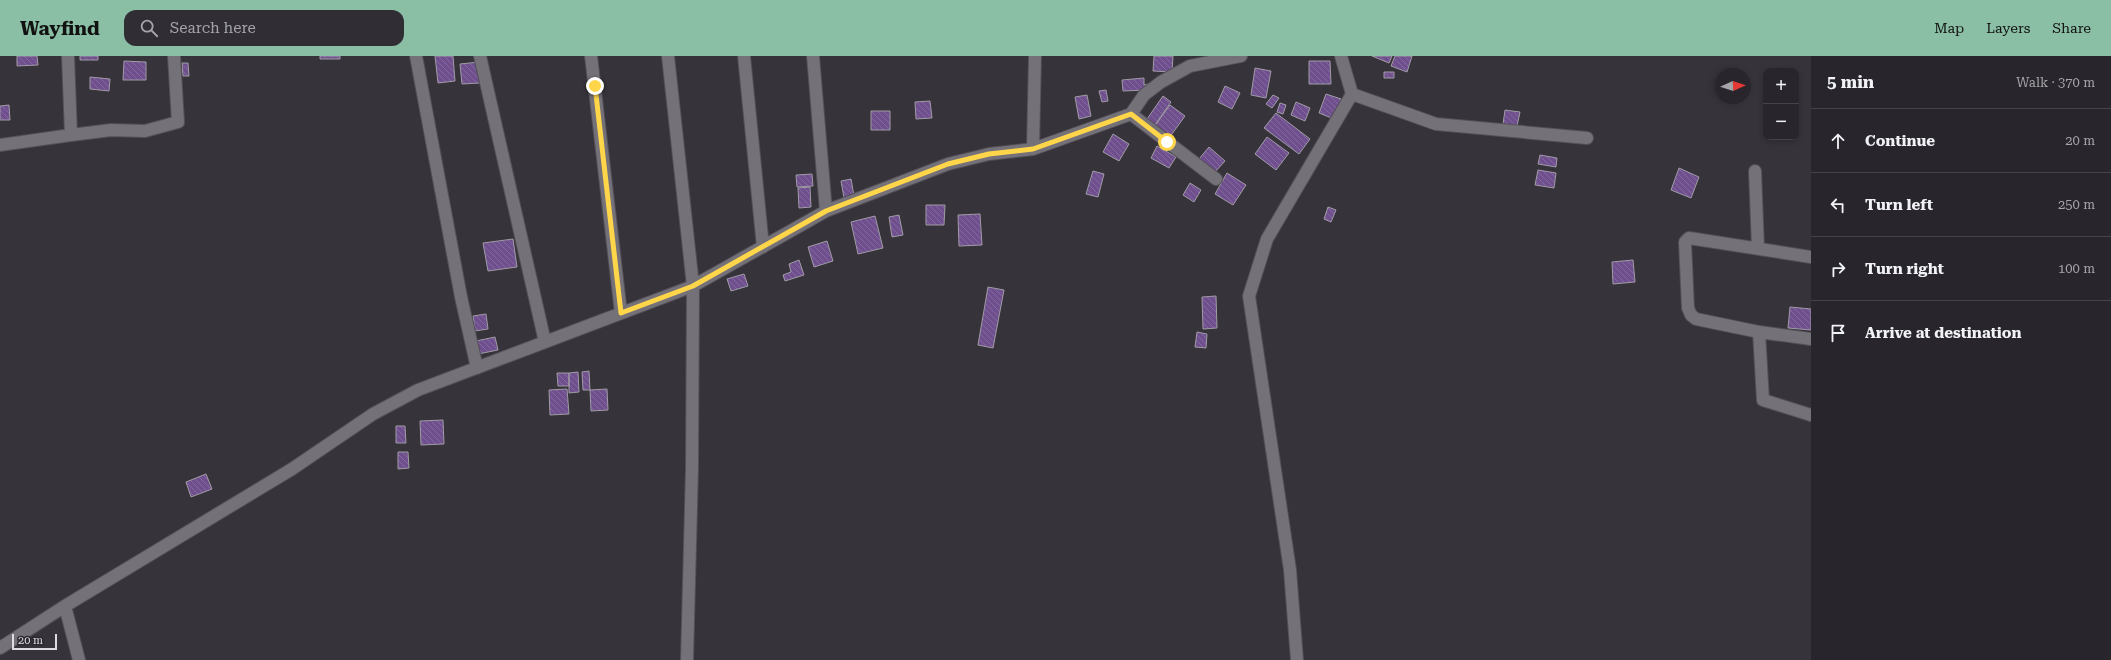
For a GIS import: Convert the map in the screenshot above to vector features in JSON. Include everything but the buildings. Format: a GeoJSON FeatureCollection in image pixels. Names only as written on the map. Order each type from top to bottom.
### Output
{"type":"FeatureCollection","features":[{"type":"Feature","properties":{"kind":"street"},"geometry":{"type":"LineString","coordinates":[[68,56],[71,135]]}},
{"type":"Feature","properties":{"kind":"street"},"geometry":{"type":"LineString","coordinates":[[0,145],[111,130],[145,131],[178,122],[174,56]]}},
{"type":"Feature","properties":{"kind":"street"},"geometry":{"type":"LineString","coordinates":[[416,56],[461,297],[476,368]]}},
{"type":"Feature","properties":{"kind":"street"},"geometry":{"type":"LineString","coordinates":[[480,56],[545,342]]}},
{"type":"Feature","properties":{"kind":"street"},"geometry":{"type":"LineString","coordinates":[[591,56],[621,313]]}},
{"type":"Feature","properties":{"kind":"street"},"geometry":{"type":"LineString","coordinates":[[668,56],[693,286],[692,468],[687,660]]}},
{"type":"Feature","properties":{"kind":"street"},"geometry":{"type":"LineString","coordinates":[[744,56],[763,247]]}},
{"type":"Feature","properties":{"kind":"street"},"geometry":{"type":"LineString","coordinates":[[813,56],[826,211]]}},
{"type":"Feature","properties":{"kind":"street"},"geometry":{"type":"LineString","coordinates":[[1033,149],[1035,56]]}},
{"type":"Feature","properties":{"kind":"street"},"geometry":{"type":"LineString","coordinates":[[0,648],[66,606],[292,469],[394,401],[418,390],[693,286],[826,211],[948,164],[989,154],[1033,149],[1131,114],[1144,95],[1161,82],[1190,66],[1240,56]]}},
{"type":"Feature","properties":{"kind":"street"},"geometry":{"type":"LineString","coordinates":[[1297,660],[1290,570],[1249,296],[1267,239],[1352,94],[1341,56]]}},
{"type":"Feature","properties":{"kind":"street"},"geometry":{"type":"LineString","coordinates":[[1352,94],[1436,124],[1587,138]]}},
{"type":"Feature","properties":{"kind":"street"},"geometry":{"type":"LineString","coordinates":[[1131,114],[1216,179]]}},
{"type":"Feature","properties":{"kind":"street"},"geometry":{"type":"LineString","coordinates":[[1755,171],[1758,248]]}},
{"type":"Feature","properties":{"kind":"street"},"geometry":{"type":"LineString","coordinates":[[1811,257],[1688,238],[1685,242],[1688,308],[1691,315],[1696,318],[1759,332],[1811,339]]}},
{"type":"Feature","properties":{"kind":"street"},"geometry":{"type":"LineString","coordinates":[[1759,332],[1763,400],[1811,415]]}},
{"type":"Feature","properties":{"kind":"street"},"geometry":{"type":"LineString","coordinates":[[66,606],[79,660]]}},
{"type":"Feature","properties":{"kind":"route"},"geometry":{"type":"LineString","coordinates":[[595,86],[621,313],[693,286],[826,211],[908,181],[948,164],[989,154],[1033,149],[1131,114],[1167,142]]}}]}
